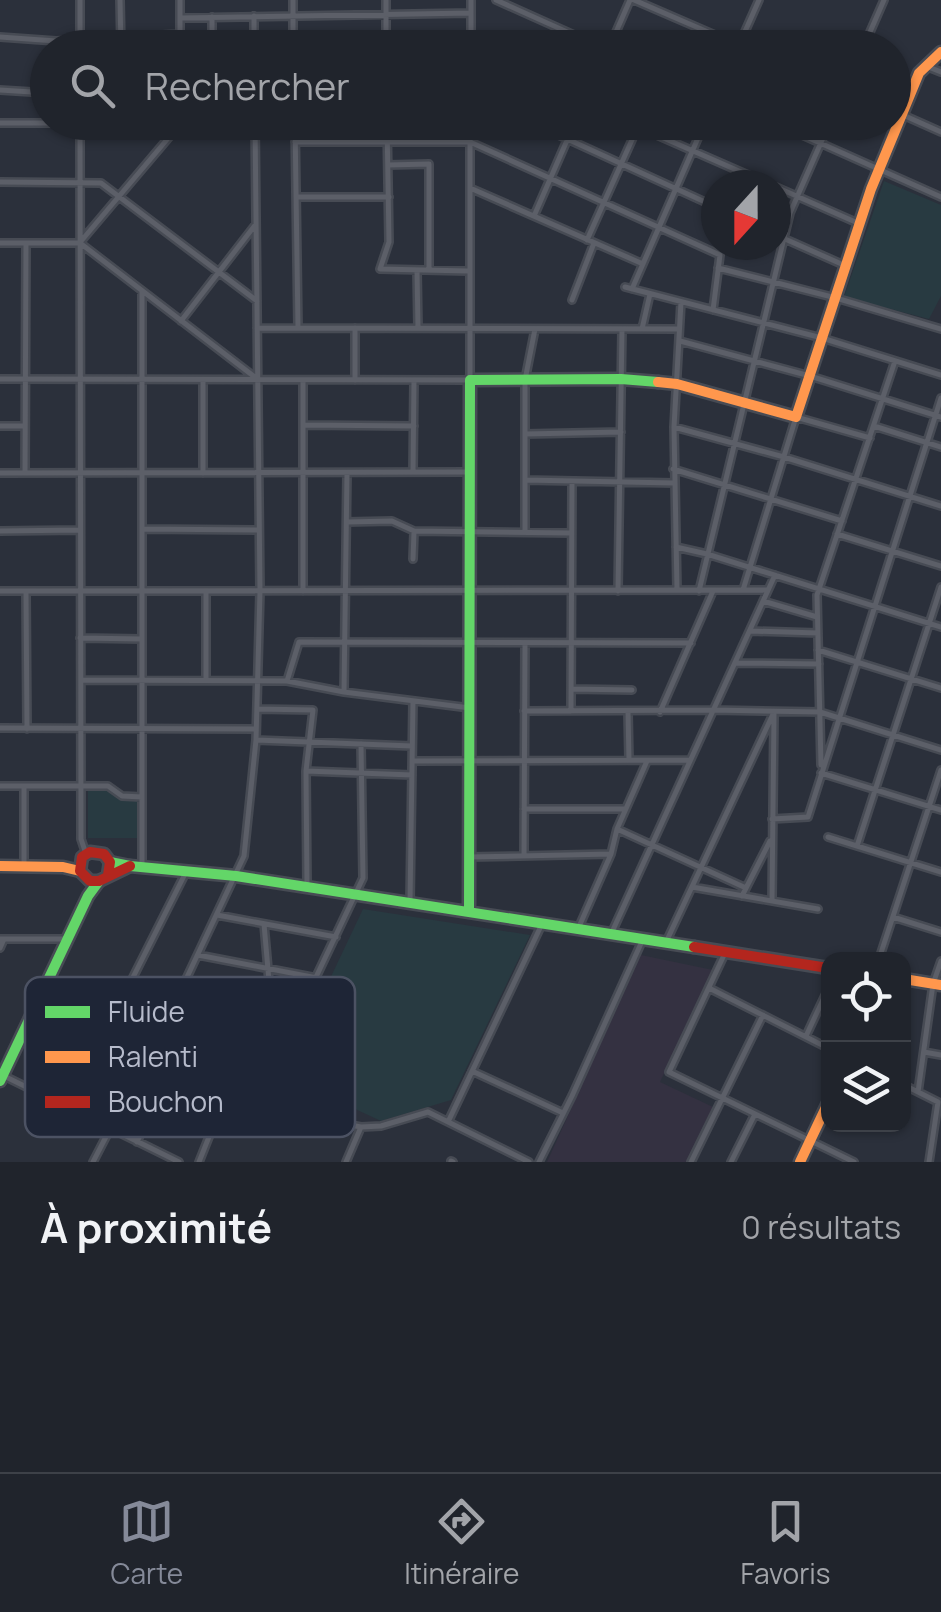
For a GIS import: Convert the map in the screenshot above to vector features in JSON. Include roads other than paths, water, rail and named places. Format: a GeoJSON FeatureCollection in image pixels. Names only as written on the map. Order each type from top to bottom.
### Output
{"type":"FeatureCollection","features":[{"type":"Feature","properties":{"kind":"main road"},"geometry":{"type":"LineString","coordinates":[[911,88],[919,73],[941,52]]}},
{"type":"Feature","properties":{"kind":"main road"},"geometry":{"type":"LineString","coordinates":[[468,912],[470,380],[677,384],[796,417],[889,140]]}},
{"type":"Feature","properties":{"kind":"main road"},"geometry":{"type":"LineString","coordinates":[[83,867],[100,852],[110,862],[307,886],[821,967]]}},
{"type":"Feature","properties":{"kind":"main road"},"geometry":{"type":"LineString","coordinates":[[50,977],[88,896],[110,862]]}},
{"type":"Feature","properties":{"kind":"main road"},"geometry":{"type":"LineString","coordinates":[[0,866],[83,867],[103,878],[136,866]]}},
{"type":"Feature","properties":{"kind":"main road"},"geometry":{"type":"LineString","coordinates":[[83,867],[88,896]]}},
{"type":"Feature","properties":{"kind":"main road"},"geometry":{"type":"LineString","coordinates":[[911,980],[937,984]]}},
{"type":"Feature","properties":{"kind":"main road"},"geometry":{"type":"LineString","coordinates":[[1,1077],[25,1028]]}},
{"type":"Feature","properties":{"kind":"main road"},"geometry":{"type":"LineString","coordinates":[[800,1162],[821,1117]]}},
{"type":"Feature","properties":{"kind":"street"},"geometry":{"type":"LineString","coordinates":[[80,0],[80,30]]}},
{"type":"Feature","properties":{"kind":"street"},"geometry":{"type":"LineString","coordinates":[[120,0],[121,30]]}},
{"type":"Feature","properties":{"kind":"street"},"geometry":{"type":"LineString","coordinates":[[180,0],[180,30]]}},
{"type":"Feature","properties":{"kind":"street"},"geometry":{"type":"LineString","coordinates":[[293,0],[293,30]]}},
{"type":"Feature","properties":{"kind":"street"},"geometry":{"type":"LineString","coordinates":[[386,0],[386,30]]}},
{"type":"Feature","properties":{"kind":"street"},"geometry":{"type":"LineString","coordinates":[[471,0],[471,30]]}},
{"type":"Feature","properties":{"kind":"street"},"geometry":{"type":"LineString","coordinates":[[496,0],[565,30]]}},
{"type":"Feature","properties":{"kind":"street"},"geometry":{"type":"LineString","coordinates":[[616,30],[632,0],[702,30]]}},
{"type":"Feature","properties":{"kind":"street"},"geometry":{"type":"LineString","coordinates":[[871,30],[884,0]]}},
{"type":"Feature","properties":{"kind":"street"},"geometry":{"type":"LineString","coordinates":[[747,30],[756,1]]}},
{"type":"Feature","properties":{"kind":"street"},"geometry":{"type":"LineString","coordinates":[[180,18],[471,13]]}},
{"type":"Feature","properties":{"kind":"street"},"geometry":{"type":"LineString","coordinates":[[254,16],[254,30]]}},
{"type":"Feature","properties":{"kind":"street"},"geometry":{"type":"LineString","coordinates":[[212,17],[212,30]]}},
{"type":"Feature","properties":{"kind":"street"},"geometry":{"type":"LineString","coordinates":[[0,37],[30,39]]}},
{"type":"Feature","properties":{"kind":"street"},"geometry":{"type":"LineString","coordinates":[[926,66],[941,72]]}},
{"type":"Feature","properties":{"kind":"street"},"geometry":{"type":"LineString","coordinates":[[0,90],[30,92]]}},
{"type":"Feature","properties":{"kind":"street"},"geometry":{"type":"LineString","coordinates":[[911,119],[941,132]]}},
{"type":"Feature","properties":{"kind":"street"},"geometry":{"type":"LineString","coordinates":[[0,123],[30,123]]}},
{"type":"Feature","properties":{"kind":"street"},"geometry":{"type":"LineString","coordinates":[[80,140],[83,867]]}},
{"type":"Feature","properties":{"kind":"street"},"geometry":{"type":"LineString","coordinates":[[80,243],[167,140]]}},
{"type":"Feature","properties":{"kind":"street"},"geometry":{"type":"LineString","coordinates":[[187,977],[244,856],[256,740],[260,591],[255,140]]}},
{"type":"Feature","properties":{"kind":"street"},"geometry":{"type":"LineString","coordinates":[[534,216],[568,140],[701,201]]}},
{"type":"Feature","properties":{"kind":"street"},"geometry":{"type":"LineString","coordinates":[[572,300],[604,203],[632,140]]}},
{"type":"Feature","properties":{"kind":"street"},"geometry":{"type":"LineString","coordinates":[[670,140],[737,170]]}},
{"type":"Feature","properties":{"kind":"street"},"geometry":{"type":"LineString","coordinates":[[698,140],[643,264],[628,288],[822,338],[941,376]]}},
{"type":"Feature","properties":{"kind":"street"},"geometry":{"type":"LineString","coordinates":[[811,140],[941,197]]}},
{"type":"Feature","properties":{"kind":"street"},"geometry":{"type":"LineString","coordinates":[[791,215],[822,140]]}},
{"type":"Feature","properties":{"kind":"street"},"geometry":{"type":"LineString","coordinates":[[298,328],[295,142],[470,142],[720,255],[713,310]]}},
{"type":"Feature","properties":{"kind":"street"},"geometry":{"type":"LineString","coordinates":[[388,142],[389,242],[380,270],[470,270]]}},
{"type":"Feature","properties":{"kind":"street"},"geometry":{"type":"LineString","coordinates":[[0,379],[470,380],[470,142]]}},
{"type":"Feature","properties":{"kind":"street"},"geometry":{"type":"LineString","coordinates":[[388,164],[430,164],[429,270]]}},
{"type":"Feature","properties":{"kind":"street"},"geometry":{"type":"LineString","coordinates":[[0,182],[100,183],[257,301]]}},
{"type":"Feature","properties":{"kind":"street"},"geometry":{"type":"LineString","coordinates":[[470,188],[643,264]]}},
{"type":"Feature","properties":{"kind":"street"},"geometry":{"type":"LineString","coordinates":[[791,193],[860,224]]}},
{"type":"Feature","properties":{"kind":"street"},"geometry":{"type":"LineString","coordinates":[[296,196],[388,197]]}},
{"type":"Feature","properties":{"kind":"street"},"geometry":{"type":"LineString","coordinates":[[181,321],[256,224]]}},
{"type":"Feature","properties":{"kind":"street"},"geometry":{"type":"LineString","coordinates":[[791,241],[846,266]]}},
{"type":"Feature","properties":{"kind":"street"},"geometry":{"type":"LineString","coordinates":[[0,243],[80,243],[258,380]]}},
{"type":"Feature","properties":{"kind":"street"},"geometry":{"type":"LineString","coordinates":[[25,473],[26,243]]}},
{"type":"Feature","properties":{"kind":"street"},"geometry":{"type":"LineString","coordinates":[[698,590],[778,260]]}},
{"type":"Feature","properties":{"kind":"street"},"geometry":{"type":"LineString","coordinates":[[718,268],[941,329]]}},
{"type":"Feature","properties":{"kind":"street"},"geometry":{"type":"LineString","coordinates":[[417,270],[418,328]]}},
{"type":"Feature","properties":{"kind":"street"},"geometry":{"type":"LineString","coordinates":[[136,866],[142,797],[142,291]]}},
{"type":"Feature","properties":{"kind":"street"},"geometry":{"type":"LineString","coordinates":[[642,329],[650,294]]}},
{"type":"Feature","properties":{"kind":"street"},"geometry":{"type":"LineString","coordinates":[[677,590],[674,427],[681,302]]}},
{"type":"Feature","properties":{"kind":"street"},"geometry":{"type":"LineString","coordinates":[[257,328],[680,329]]}},
{"type":"Feature","properties":{"kind":"street"},"geometry":{"type":"LineString","coordinates":[[354,328],[355,380]]}},
{"type":"Feature","properties":{"kind":"street"},"geometry":{"type":"LineString","coordinates":[[525,532],[525,380],[535,329]]}},
{"type":"Feature","properties":{"kind":"street"},"geometry":{"type":"LineString","coordinates":[[618,590],[622,329]]}},
{"type":"Feature","properties":{"kind":"street"},"geometry":{"type":"LineString","coordinates":[[679,341],[810,376],[938,417]]}},
{"type":"Feature","properties":{"kind":"street"},"geometry":{"type":"LineString","coordinates":[[822,774],[817,595],[896,361]]}},
{"type":"Feature","properties":{"kind":"street"},"geometry":{"type":"LineString","coordinates":[[203,380],[203,473]]}},
{"type":"Feature","properties":{"kind":"street"},"geometry":{"type":"LineString","coordinates":[[303,380],[303,591]]}},
{"type":"Feature","properties":{"kind":"street"},"geometry":{"type":"LineString","coordinates":[[413,472],[414,380]]}},
{"type":"Feature","properties":{"kind":"street"},"geometry":{"type":"LineString","coordinates":[[772,818],[808,816],[941,398]]}},
{"type":"Feature","properties":{"kind":"street"},"geometry":{"type":"LineString","coordinates":[[742,590],[796,417],[870,438]]}},
{"type":"Feature","properties":{"kind":"street"},"geometry":{"type":"LineString","coordinates":[[303,425],[414,426]]}},
{"type":"Feature","properties":{"kind":"street"},"geometry":{"type":"LineString","coordinates":[[0,426],[25,426]]}},
{"type":"Feature","properties":{"kind":"street"},"geometry":{"type":"LineString","coordinates":[[874,426],[941,447]]}},
{"type":"Feature","properties":{"kind":"street"},"geometry":{"type":"LineString","coordinates":[[674,427],[941,506]]}},
{"type":"Feature","properties":{"kind":"street"},"geometry":{"type":"LineString","coordinates":[[525,434],[620,432]]}},
{"type":"Feature","properties":{"kind":"street"},"geometry":{"type":"LineString","coordinates":[[674,469],[842,521]]}},
{"type":"Feature","properties":{"kind":"street"},"geometry":{"type":"LineString","coordinates":[[0,474],[471,472]]}},
{"type":"Feature","properties":{"kind":"street"},"geometry":{"type":"LineString","coordinates":[[344,692],[347,473]]}},
{"type":"Feature","properties":{"kind":"street"},"geometry":{"type":"LineString","coordinates":[[525,480],[674,483]]}},
{"type":"Feature","properties":{"kind":"street"},"geometry":{"type":"LineString","coordinates":[[571,711],[572,481]]}},
{"type":"Feature","properties":{"kind":"street"},"geometry":{"type":"LineString","coordinates":[[346,522],[392,521],[414,531],[572,533]]}},
{"type":"Feature","properties":{"kind":"street"},"geometry":{"type":"LineString","coordinates":[[142,529],[259,530]]}},
{"type":"Feature","properties":{"kind":"street"},"geometry":{"type":"LineString","coordinates":[[0,531],[80,530]]}},
{"type":"Feature","properties":{"kind":"street"},"geometry":{"type":"LineString","coordinates":[[413,559],[414,531]]}},
{"type":"Feature","properties":{"kind":"street"},"geometry":{"type":"LineString","coordinates":[[837,534],[941,566]]}},
{"type":"Feature","properties":{"kind":"street"},"geometry":{"type":"LineString","coordinates":[[676,547],[941,627]]}},
{"type":"Feature","properties":{"kind":"street"},"geometry":{"type":"LineString","coordinates":[[611,935],[774,575]]}},
{"type":"Feature","properties":{"kind":"street"},"geometry":{"type":"LineString","coordinates":[[858,846],[941,587]]}},
{"type":"Feature","properties":{"kind":"street"},"geometry":{"type":"LineString","coordinates":[[660,712],[714,590]]}},
{"type":"Feature","properties":{"kind":"street"},"geometry":{"type":"LineString","coordinates":[[0,592],[768,590]]}},
{"type":"Feature","properties":{"kind":"street"},"geometry":{"type":"LineString","coordinates":[[206,591],[206,679]]}},
{"type":"Feature","properties":{"kind":"street"},"geometry":{"type":"LineString","coordinates":[[26,592],[27,728]]}},
{"type":"Feature","properties":{"kind":"street"},"geometry":{"type":"LineString","coordinates":[[763,601],[818,617]]}},
{"type":"Feature","properties":{"kind":"street"},"geometry":{"type":"LineString","coordinates":[[749,630],[818,633]]}},
{"type":"Feature","properties":{"kind":"street"},"geometry":{"type":"LineString","coordinates":[[80,638],[142,638]]}},
{"type":"Feature","properties":{"kind":"street"},"geometry":{"type":"LineString","coordinates":[[287,681],[299,642],[690,642]]}},
{"type":"Feature","properties":{"kind":"street"},"geometry":{"type":"LineString","coordinates":[[524,856],[525,643]]}},
{"type":"Feature","properties":{"kind":"street"},"geometry":{"type":"LineString","coordinates":[[818,650],[941,688]]}},
{"type":"Feature","properties":{"kind":"street"},"geometry":{"type":"LineString","coordinates":[[734,663],[818,664]]}},
{"type":"Feature","properties":{"kind":"street"},"geometry":{"type":"LineString","coordinates":[[80,680],[287,681],[470,708]]}},
{"type":"Feature","properties":{"kind":"street"},"geometry":{"type":"LineString","coordinates":[[571,689],[632,690]]}},
{"type":"Feature","properties":{"kind":"street"},"geometry":{"type":"LineString","coordinates":[[410,902],[413,701]]}},
{"type":"Feature","properties":{"kind":"street"},"geometry":{"type":"LineString","coordinates":[[257,709],[313,710],[306,771],[307,886]]}},
{"type":"Feature","properties":{"kind":"street"},"geometry":{"type":"LineString","coordinates":[[524,711],[820,712],[941,750]]}},
{"type":"Feature","properties":{"kind":"street"},"geometry":{"type":"LineString","coordinates":[[628,712],[629,760]]}},
{"type":"Feature","properties":{"kind":"street"},"geometry":{"type":"LineString","coordinates":[[772,902],[774,712]]}},
{"type":"Feature","properties":{"kind":"street"},"geometry":{"type":"LineString","coordinates":[[666,942],[774,712]]}},
{"type":"Feature","properties":{"kind":"street"},"geometry":{"type":"LineString","coordinates":[[0,728],[256,729]]}},
{"type":"Feature","properties":{"kind":"street"},"geometry":{"type":"LineString","coordinates":[[256,740],[412,746]]}},
{"type":"Feature","properties":{"kind":"street"},"geometry":{"type":"LineString","coordinates":[[317,977],[363,878],[361,744]]}},
{"type":"Feature","properties":{"kind":"street"},"geometry":{"type":"LineString","coordinates":[[578,929],[611,854],[616,828],[648,760]]}},
{"type":"Feature","properties":{"kind":"street"},"geometry":{"type":"LineString","coordinates":[[412,762],[691,760]]}},
{"type":"Feature","properties":{"kind":"street"},"geometry":{"type":"LineString","coordinates":[[882,952],[941,770]]}},
{"type":"Feature","properties":{"kind":"street"},"geometry":{"type":"LineString","coordinates":[[306,771],[412,775]]}},
{"type":"Feature","properties":{"kind":"street"},"geometry":{"type":"LineString","coordinates":[[822,774],[941,810]]}},
{"type":"Feature","properties":{"kind":"street"},"geometry":{"type":"LineString","coordinates":[[0,786],[108,786],[122,796],[142,797]]}},
{"type":"Feature","properties":{"kind":"street"},"geometry":{"type":"LineString","coordinates":[[24,786],[24,866]]}},
{"type":"Feature","properties":{"kind":"street"},"geometry":{"type":"LineString","coordinates":[[524,809],[626,809]]}},
{"type":"Feature","properties":{"kind":"street"},"geometry":{"type":"LineString","coordinates":[[616,828],[746,888]]}},
{"type":"Feature","properties":{"kind":"street"},"geometry":{"type":"LineString","coordinates":[[742,896],[772,836]]}},
{"type":"Feature","properties":{"kind":"street"},"geometry":{"type":"LineString","coordinates":[[828,836],[941,872]]}},
{"type":"Feature","properties":{"kind":"street"},"geometry":{"type":"LineString","coordinates":[[469,857],[611,854]]}},
{"type":"Feature","properties":{"kind":"street"},"geometry":{"type":"LineString","coordinates":[[133,977],[186,871]]}},
{"type":"Feature","properties":{"kind":"street"},"geometry":{"type":"LineString","coordinates":[[692,887],[818,910]]}},
{"type":"Feature","properties":{"kind":"street"},"geometry":{"type":"LineString","coordinates":[[217,915],[336,937]]}},
{"type":"Feature","properties":{"kind":"street"},"geometry":{"type":"LineString","coordinates":[[893,916],[941,932]]}},
{"type":"Feature","properties":{"kind":"street"},"geometry":{"type":"LineString","coordinates":[[448,1122],[542,923]]}},
{"type":"Feature","properties":{"kind":"street"},"geometry":{"type":"LineString","coordinates":[[264,924],[269,977]]}},
{"type":"Feature","properties":{"kind":"street"},"geometry":{"type":"LineString","coordinates":[[0,948],[2,939],[69,940]]}},
{"type":"Feature","properties":{"kind":"street"},"geometry":{"type":"LineString","coordinates":[[538,1162],[643,939]]}},
{"type":"Feature","properties":{"kind":"street"},"geometry":{"type":"LineString","coordinates":[[726,951],[669,1072],[854,1162]]}},
{"type":"Feature","properties":{"kind":"street"},"geometry":{"type":"LineString","coordinates":[[198,955],[312,977]]}},
{"type":"Feature","properties":{"kind":"street"},"geometry":{"type":"LineString","coordinates":[[918,1092],[941,960]]}},
{"type":"Feature","properties":{"kind":"street"},"geometry":{"type":"LineString","coordinates":[[709,988],[821,1044]]}},
{"type":"Feature","properties":{"kind":"street"},"geometry":{"type":"LineString","coordinates":[[806,1036],[821,1004]]}},
{"type":"Feature","properties":{"kind":"street"},"geometry":{"type":"LineString","coordinates":[[691,1162],[763,1015]]}},
{"type":"Feature","properties":{"kind":"street"},"geometry":{"type":"LineString","coordinates":[[924,1052],[941,1055]]}},
{"type":"Feature","properties":{"kind":"street"},"geometry":{"type":"LineString","coordinates":[[472,1071],[563,1113]]}},
{"type":"Feature","properties":{"kind":"street"},"geometry":{"type":"LineString","coordinates":[[1,1077],[25,1088]]}},
{"type":"Feature","properties":{"kind":"street"},"geometry":{"type":"LineString","coordinates":[[911,1088],[938,1102],[929,1162]]}},
{"type":"Feature","properties":{"kind":"street"},"geometry":{"type":"LineString","coordinates":[[355,1126],[380,1126],[428,1112],[530,1162]]}},
{"type":"Feature","properties":{"kind":"street"},"geometry":{"type":"LineString","coordinates":[[731,1162],[755,1114]]}},
{"type":"Feature","properties":{"kind":"street"},"geometry":{"type":"LineString","coordinates":[[346,1162],[361,1127]]}},
{"type":"Feature","properties":{"kind":"street"},"geometry":{"type":"LineString","coordinates":[[93,1162],[106,1137]]}},
{"type":"Feature","properties":{"kind":"street"},"geometry":{"type":"LineString","coordinates":[[127,1137],[179,1162]]}},
{"type":"Feature","properties":{"kind":"street"},"geometry":{"type":"LineString","coordinates":[[136,1142],[138,1137]]}},
{"type":"Feature","properties":{"kind":"street"},"geometry":{"type":"LineString","coordinates":[[198,1162],[208,1137]]}}]}
